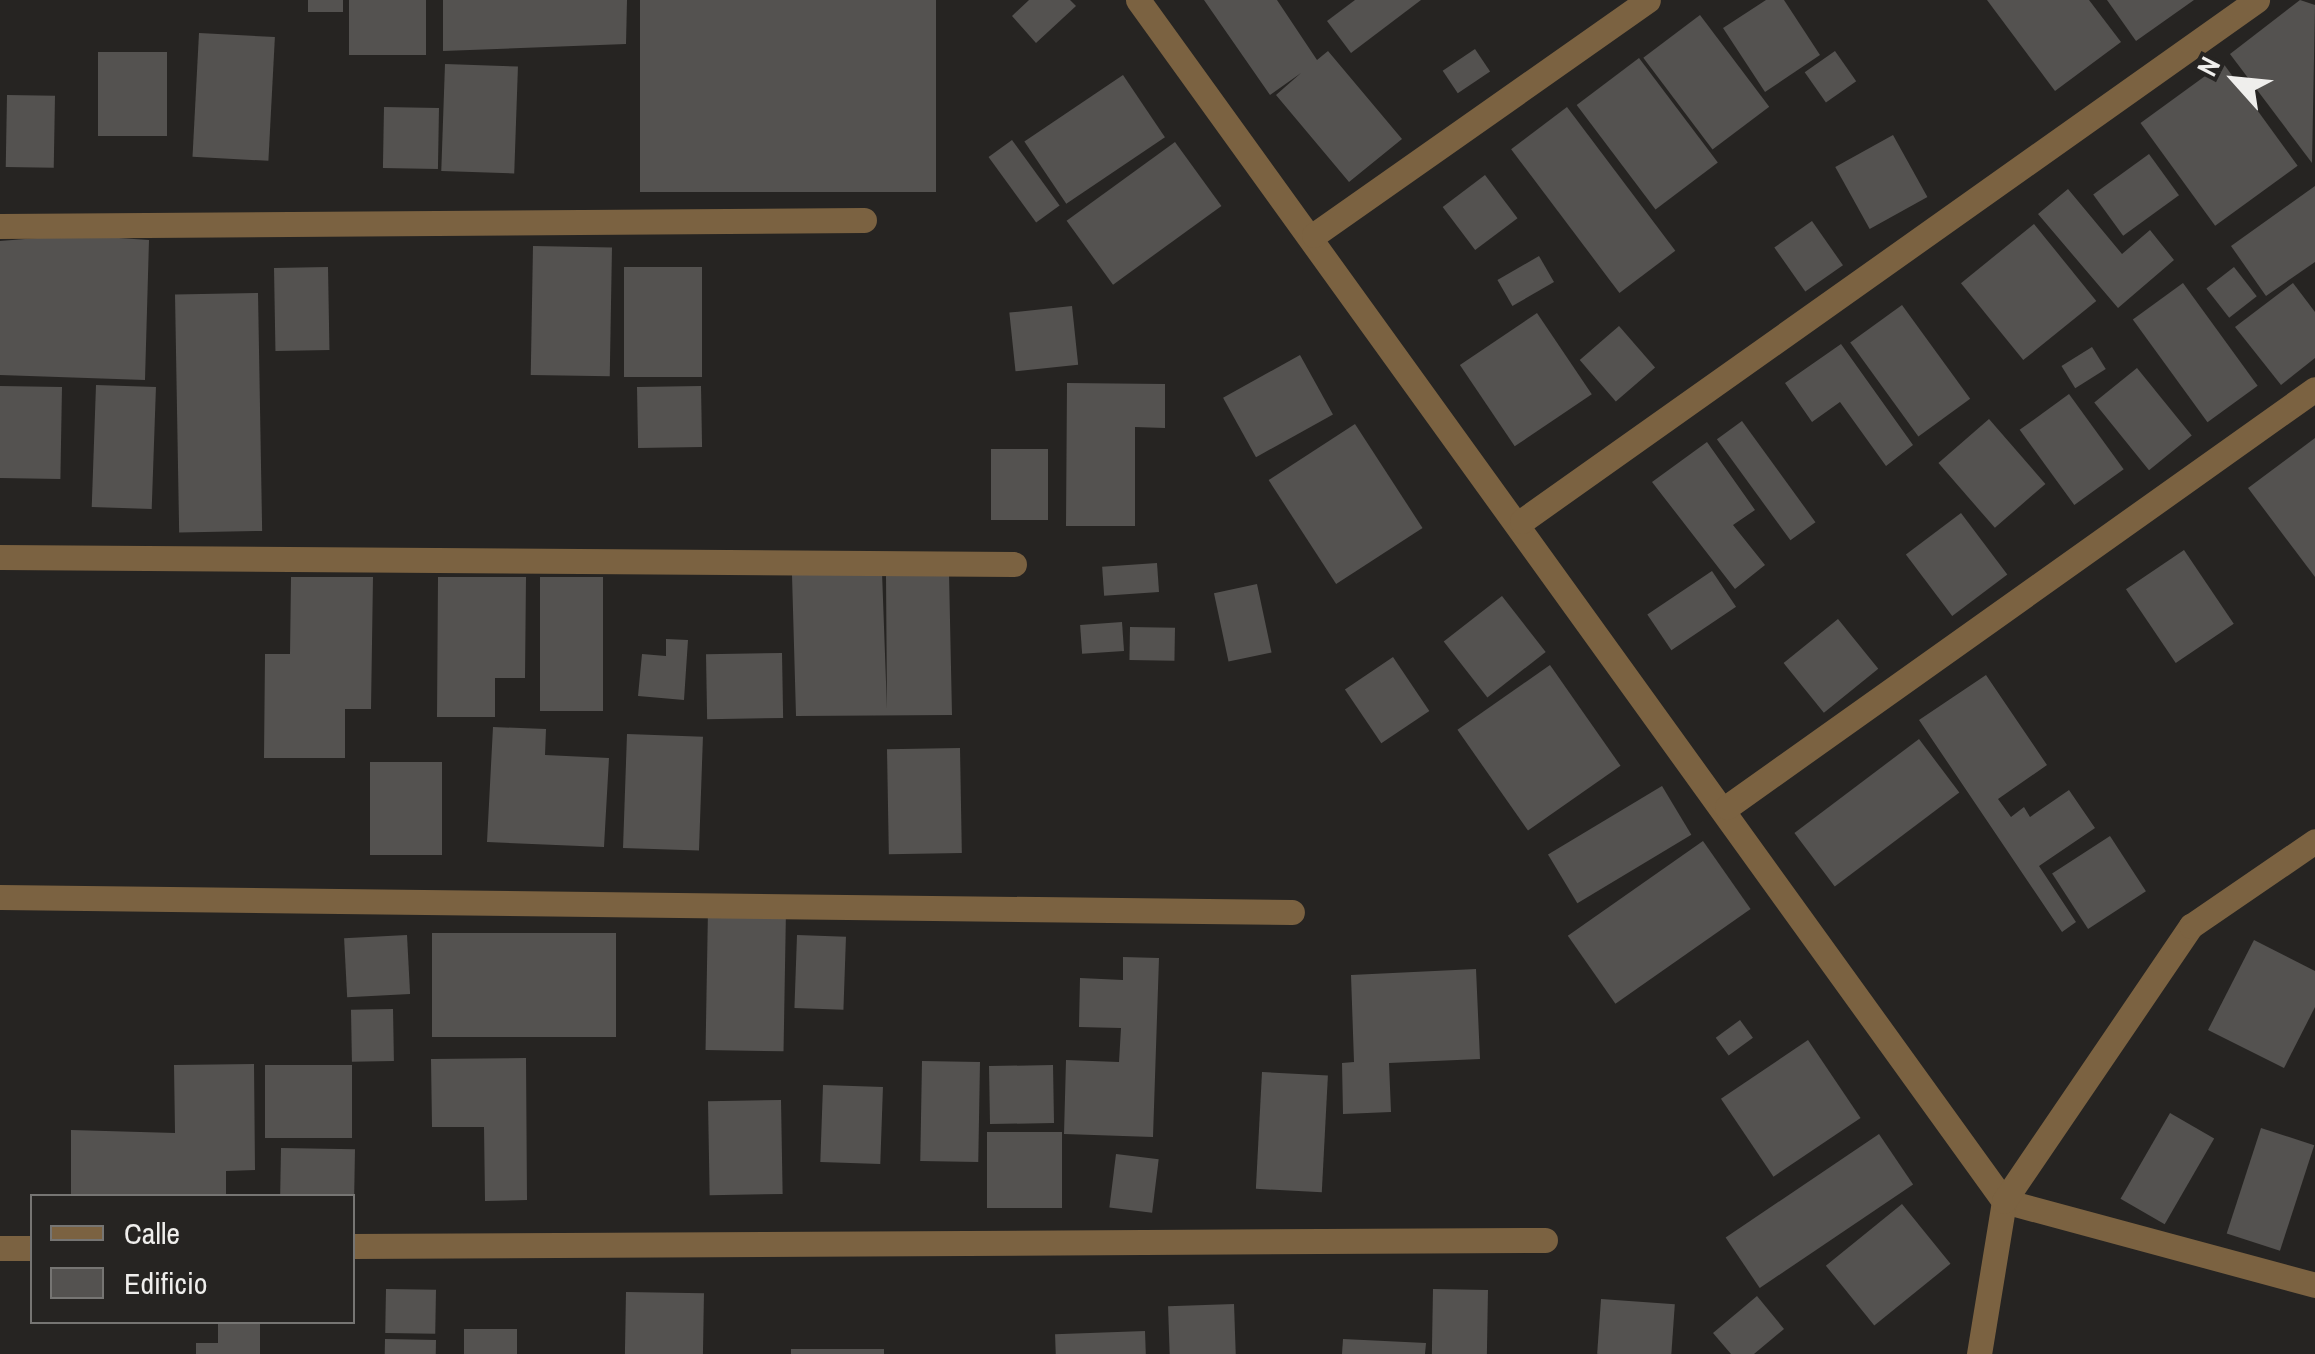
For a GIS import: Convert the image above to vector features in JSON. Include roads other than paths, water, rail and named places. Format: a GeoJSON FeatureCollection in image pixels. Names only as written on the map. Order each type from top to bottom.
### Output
{"type":"FeatureCollection","features":[{"type":"Feature","properties":{"kind":"street"},"geometry":{"type":"LineString","coordinates":[[1138,0],[1522,522],[2004,1201],[2315,1285]]}},
{"type":"Feature","properties":{"kind":"street"},"geometry":{"type":"LineString","coordinates":[[1314,236],[1648,0]]}},
{"type":"Feature","properties":{"kind":"street"},"geometry":{"type":"LineString","coordinates":[[1522,522],[2258,0]]}},
{"type":"Feature","properties":{"kind":"street"},"geometry":{"type":"LineString","coordinates":[[0,226],[864,220]]}},
{"type":"Feature","properties":{"kind":"street"},"geometry":{"type":"LineString","coordinates":[[1728,808],[2315,390]]}},
{"type":"Feature","properties":{"kind":"street"},"geometry":{"type":"LineString","coordinates":[[0,557],[1014,564]]}},
{"type":"Feature","properties":{"kind":"street"},"geometry":{"type":"LineString","coordinates":[[1979,1354],[2004,1201],[2191,926],[2315,841]]}},
{"type":"Feature","properties":{"kind":"street"},"geometry":{"type":"LineString","coordinates":[[0,897],[1292,912]]}},
{"type":"Feature","properties":{"kind":"street"},"geometry":{"type":"LineString","coordinates":[[355,1246],[1545,1240]]}},
{"type":"Feature","properties":{"kind":"street"},"geometry":{"type":"LineString","coordinates":[[0,1248],[30,1248]]}}]}
